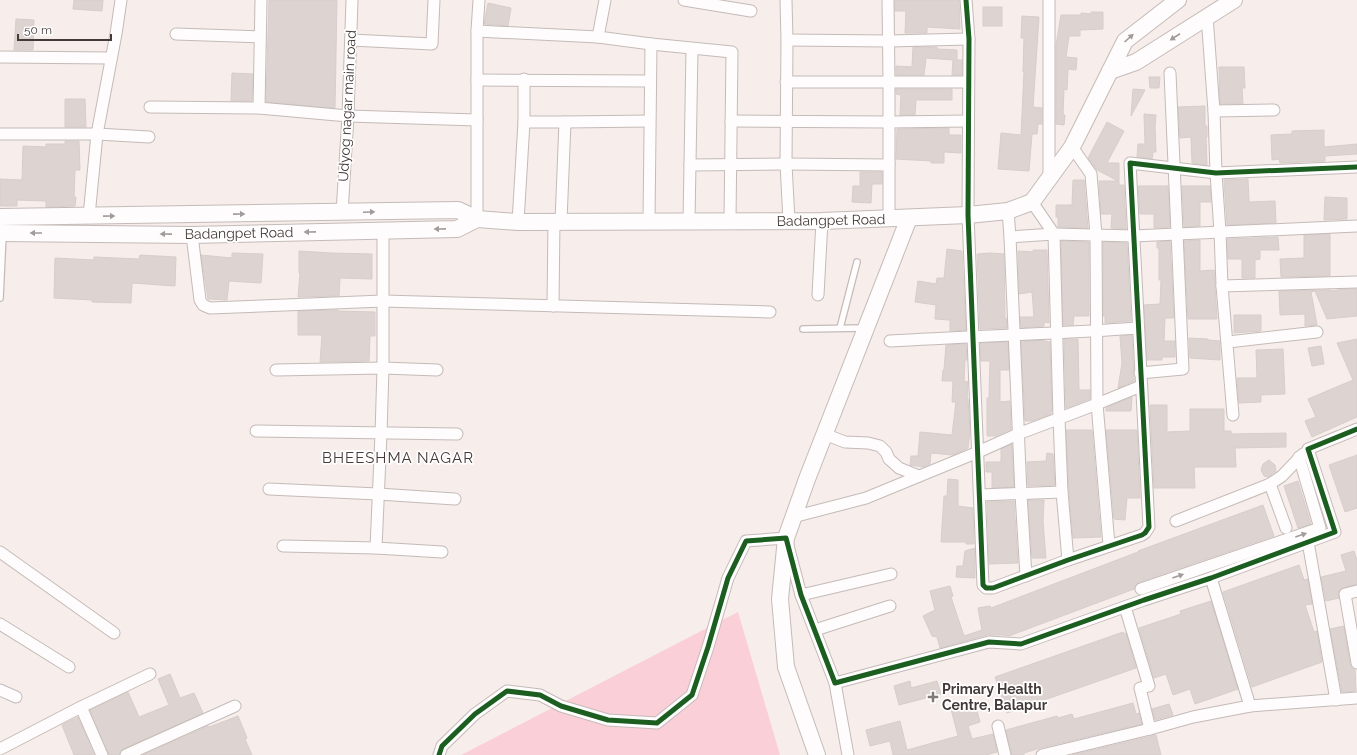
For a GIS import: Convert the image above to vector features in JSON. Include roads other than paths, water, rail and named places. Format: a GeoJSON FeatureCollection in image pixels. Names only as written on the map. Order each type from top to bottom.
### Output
{"type":"FeatureCollection","features":[{"type":"Feature","properties":{"kind":"main road"},"geometry":{"type":"LineString","coordinates":[[1032,202],[1072,147],[1125,41],[1178,0]]}},
{"type":"Feature","properties":{"kind":"main road"},"geometry":{"type":"LineString","coordinates":[[1110,71],[1136,62],[1234,0]]}},
{"type":"Feature","properties":{"kind":"main road","name":"Badangpet Road"},"geometry":{"type":"LineString","coordinates":[[0,217],[342,213],[458,210],[476,219],[518,222],[649,220],[789,221],[968,215],[1008,211],[1032,202]]}},
{"type":"Feature","properties":{"kind":"main road"},"geometry":{"type":"LineString","coordinates":[[142,215],[142,234]]}},
{"type":"Feature","properties":{"kind":"main road"},"geometry":{"type":"LineString","coordinates":[[817,755],[786,668],[780,599],[786,538],[824,434],[909,218]]}},
{"type":"Feature","properties":{"kind":"main road","name":"Badangpet Road"},"geometry":{"type":"LineString","coordinates":[[2,233],[192,235],[457,229],[476,219]]}},
{"type":"Feature","properties":{"kind":"street"},"geometry":{"type":"LineString","coordinates":[[90,216],[97,134],[121,0]]}},
{"type":"Feature","properties":{"kind":"street"},"geometry":{"type":"LineString","coordinates":[[259,108],[261,0]]}},
{"type":"Feature","properties":{"kind":"street","name":"Udyog nagar main road"},"geometry":{"type":"LineString","coordinates":[[342,213],[348,116],[352,0]]}},
{"type":"Feature","properties":{"kind":"street"},"geometry":{"type":"LineString","coordinates":[[351,40],[432,44],[434,0]]}},
{"type":"Feature","properties":{"kind":"street"},"geometry":{"type":"LineString","coordinates":[[476,219],[477,31],[479,0]]}},
{"type":"Feature","properties":{"kind":"street"},"geometry":{"type":"LineString","coordinates":[[598,37],[605,0]]}},
{"type":"Feature","properties":{"kind":"street"},"geometry":{"type":"LineString","coordinates":[[684,0],[751,12]]}},
{"type":"Feature","properties":{"kind":"street"},"geometry":{"type":"LineString","coordinates":[[786,0],[786,164],[789,221]]}},
{"type":"Feature","properties":{"kind":"street"},"geometry":{"type":"LineString","coordinates":[[888,0],[889,218]]}},
{"type":"Feature","properties":{"kind":"street"},"geometry":{"type":"LineString","coordinates":[[966,0],[969,39],[968,215],[983,585],[986,588],[993,588],[1145,533],[1149,527],[1130,164],[1216,173],[1357,167]]}},
{"type":"Feature","properties":{"kind":"street"},"geometry":{"type":"LineString","coordinates":[[1049,0],[1049,179]]}},
{"type":"Feature","properties":{"kind":"street"},"geometry":{"type":"LineString","coordinates":[[1207,16],[1214,111],[1222,286],[1228,342],[1233,415]]}},
{"type":"Feature","properties":{"kind":"street"},"geometry":{"type":"LineString","coordinates":[[477,31],[598,37],[692,49],[732,52],[730,220]]}},
{"type":"Feature","properties":{"kind":"street"},"geometry":{"type":"LineString","coordinates":[[176,34],[260,37]]}},
{"type":"Feature","properties":{"kind":"street"},"geometry":{"type":"LineString","coordinates":[[787,40],[889,41],[969,39]]}},
{"type":"Feature","properties":{"kind":"street"},"geometry":{"type":"LineString","coordinates":[[649,220],[649,81],[651,44]]}},
{"type":"Feature","properties":{"kind":"street"},"geometry":{"type":"LineString","coordinates":[[689,221],[692,49]]}},
{"type":"Feature","properties":{"kind":"street"},"geometry":{"type":"LineString","coordinates":[[0,57],[111,58]]}},
{"type":"Feature","properties":{"kind":"street"},"geometry":{"type":"LineString","coordinates":[[1140,373],[1183,369],[1170,73]]}},
{"type":"Feature","properties":{"kind":"street"},"geometry":{"type":"LineString","coordinates":[[477,80],[524,79],[649,81]]}},
{"type":"Feature","properties":{"kind":"street"},"geometry":{"type":"LineString","coordinates":[[518,222],[524,122],[524,79]]}},
{"type":"Feature","properties":{"kind":"street"},"geometry":{"type":"LineString","coordinates":[[786,82],[968,82]]}},
{"type":"Feature","properties":{"kind":"street"},"geometry":{"type":"LineString","coordinates":[[150,107],[259,108],[348,116],[477,120]]}},
{"type":"Feature","properties":{"kind":"street"},"geometry":{"type":"LineString","coordinates":[[1214,111],[1274,110]]}},
{"type":"Feature","properties":{"kind":"street"},"geometry":{"type":"LineString","coordinates":[[731,121],[968,121]]}},
{"type":"Feature","properties":{"kind":"street"},"geometry":{"type":"LineString","coordinates":[[524,122],[649,122]]}},
{"type":"Feature","properties":{"kind":"street"},"geometry":{"type":"LineString","coordinates":[[553,306],[557,221],[565,122]]}},
{"type":"Feature","properties":{"kind":"street"},"geometry":{"type":"LineString","coordinates":[[0,134],[97,134],[149,137]]}},
{"type":"Feature","properties":{"kind":"street"},"geometry":{"type":"LineString","coordinates":[[1072,147],[1091,174],[1096,236],[1097,404],[1110,546]]}},
{"type":"Feature","properties":{"kind":"street"},"geometry":{"type":"LineString","coordinates":[[690,165],[889,165]]}},
{"type":"Feature","properties":{"kind":"street"},"geometry":{"type":"LineString","coordinates":[[1032,202],[1054,234],[1062,492],[1068,560]]}},
{"type":"Feature","properties":{"kind":"street"},"geometry":{"type":"LineString","coordinates":[[1008,211],[1026,576]]}},
{"type":"Feature","properties":{"kind":"street"},"geometry":{"type":"LineString","coordinates":[[818,295],[822,220]]}},
{"type":"Feature","properties":{"kind":"street"},"geometry":{"type":"LineString","coordinates":[[1010,237],[1054,234],[1133,236],[1357,226]]}},
{"type":"Feature","properties":{"kind":"street"},"geometry":{"type":"LineString","coordinates":[[376,548],[383,368],[383,230]]}},
{"type":"Feature","properties":{"kind":"street"},"geometry":{"type":"LineString","coordinates":[[192,235],[200,300],[203,305],[210,308],[383,302],[770,312]]}},
{"type":"Feature","properties":{"kind":"street"},"geometry":{"type":"LineString","coordinates":[[1222,286],[1357,282]]}},
{"type":"Feature","properties":{"kind":"street"},"geometry":{"type":"LineString","coordinates":[[890,341],[973,336],[1015,336],[1138,328]]}},
{"type":"Feature","properties":{"kind":"street"},"geometry":{"type":"LineString","coordinates":[[1228,342],[1317,332]]}},
{"type":"Feature","properties":{"kind":"street"},"geometry":{"type":"LineString","coordinates":[[276,370],[383,368],[437,370]]}},
{"type":"Feature","properties":{"kind":"street"},"geometry":{"type":"LineString","coordinates":[[793,517],[866,498],[1018,434],[1141,386]]}},
{"type":"Feature","properties":{"kind":"street"},"geometry":{"type":"LineString","coordinates":[[1176,521],[1270,484],[1282,476],[1308,449],[1357,428]]}},
{"type":"Feature","properties":{"kind":"street"},"geometry":{"type":"LineString","coordinates":[[256,431],[457,434]]}},
{"type":"Feature","properties":{"kind":"street"},"geometry":{"type":"LineString","coordinates":[[824,434],[845,442],[868,443],[880,446],[886,452],[889,459],[899,468],[920,476]]}},
{"type":"Feature","properties":{"kind":"street"},"geometry":{"type":"LineString","coordinates":[[835,684],[989,642],[1021,644],[1211,578],[1335,532],[1308,449]]}},
{"type":"Feature","properties":{"kind":"street"},"geometry":{"type":"LineString","coordinates":[[1141,589],[1320,528],[1299,457]]}},
{"type":"Feature","properties":{"kind":"street"},"geometry":{"type":"LineString","coordinates":[[1270,484],[1286,528]]}},
{"type":"Feature","properties":{"kind":"street"},"geometry":{"type":"LineString","coordinates":[[269,489],[455,499]]}},
{"type":"Feature","properties":{"kind":"street"},"geometry":{"type":"LineString","coordinates":[[980,495],[1062,492]]}},
{"type":"Feature","properties":{"kind":"street"},"geometry":{"type":"LineString","coordinates":[[439,755],[442,746],[475,714],[507,691],[540,695],[561,706],[608,720],[657,723],[692,695],[728,578],[746,541],[786,538],[801,595],[835,684],[848,755]]}},
{"type":"Feature","properties":{"kind":"street"},"geometry":{"type":"LineString","coordinates":[[1308,542],[1336,700]]}},
{"type":"Feature","properties":{"kind":"street"},"geometry":{"type":"LineString","coordinates":[[283,546],[376,548],[442,552]]}},
{"type":"Feature","properties":{"kind":"street"},"geometry":{"type":"LineString","coordinates":[[0,552],[114,634]]}},
{"type":"Feature","properties":{"kind":"street"},"geometry":{"type":"LineString","coordinates":[[801,595],[891,574]]}},
{"type":"Feature","properties":{"kind":"street"},"geometry":{"type":"LineString","coordinates":[[1211,578],[1250,706]]}},
{"type":"Feature","properties":{"kind":"street"},"geometry":{"type":"LineString","coordinates":[[1357,591],[1345,594],[1357,663]]}},
{"type":"Feature","properties":{"kind":"street"},"geometry":{"type":"LineString","coordinates":[[815,630],[890,606]]}},
{"type":"Feature","properties":{"kind":"street"},"geometry":{"type":"LineString","coordinates":[[1124,607],[1149,686],[1140,688],[1150,728]]}},
{"type":"Feature","properties":{"kind":"street"},"geometry":{"type":"LineString","coordinates":[[0,624],[69,668]]}},
{"type":"Feature","properties":{"kind":"street"},"geometry":{"type":"LineString","coordinates":[[0,749],[81,707],[150,674]]}},
{"type":"Feature","properties":{"kind":"street"},"geometry":{"type":"LineString","coordinates":[[0,690],[16,697]]}},
{"type":"Feature","properties":{"kind":"street"},"geometry":{"type":"LineString","coordinates":[[1042,755],[1193,717],[1250,706],[1357,698]]}},
{"type":"Feature","properties":{"kind":"street"},"geometry":{"type":"LineString","coordinates":[[126,755],[235,706]]}},
{"type":"Feature","properties":{"kind":"street"},"geometry":{"type":"LineString","coordinates":[[81,707],[102,755]]}},
{"type":"Feature","properties":{"kind":"street"},"geometry":{"type":"LineString","coordinates":[[998,726],[1005,755]]}},
{"type":"Feature","properties":{"kind":"street"},"geometry":{"type":"LineString","coordinates":[[0,752],[6,755]]}},
{"type":"Feature","properties":{"kind":"lane"},"geometry":{"type":"LineString","coordinates":[[0,298],[2,233]]}},
{"type":"Feature","properties":{"kind":"lane"},"geometry":{"type":"LineString","coordinates":[[840,328],[857,262]]}},
{"type":"Feature","properties":{"kind":"lane"},"geometry":{"type":"LineString","coordinates":[[803,329],[865,328]]}},
{"type":"Feature","properties":{"kind":"place","name":"Primary Health Centre, Balapur"},"geometry":{"type":"Point","coordinates":[933,697]}},
{"type":"Feature","properties":{"kind":"district","name":"BHEESHMA NAGAR"},"geometry":{"type":"Point","coordinates":[398,458]}}]}
